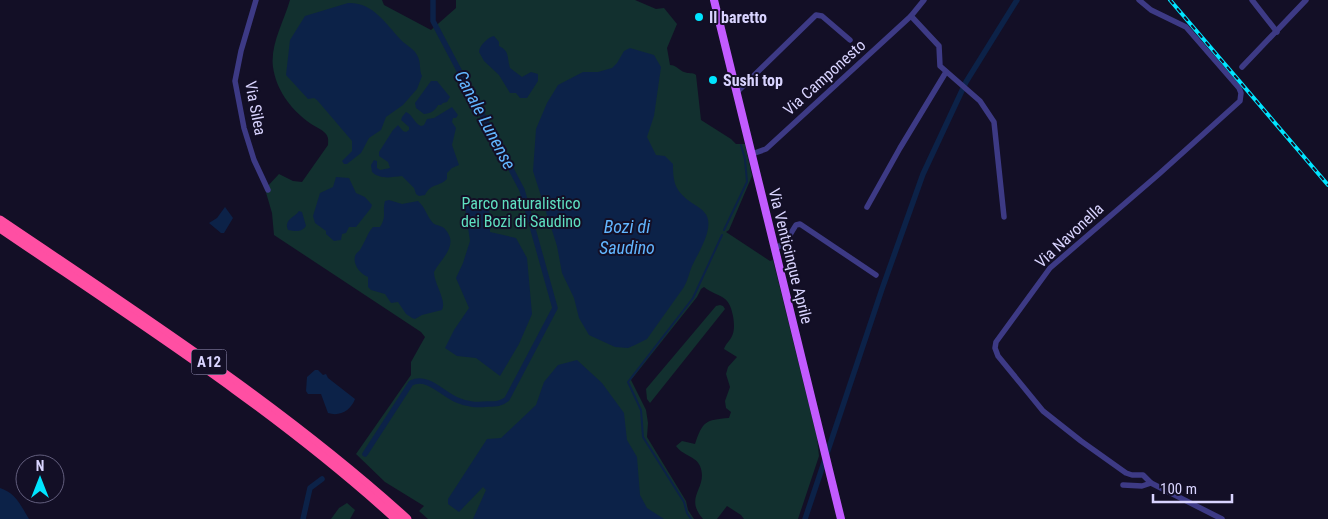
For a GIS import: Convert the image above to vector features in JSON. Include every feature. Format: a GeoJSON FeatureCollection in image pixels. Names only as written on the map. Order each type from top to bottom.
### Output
{"type":"FeatureCollection","features":[{"type":"Feature","properties":{"kind":"highway","name":"A12"},"geometry":{"type":"LineString","coordinates":[[0,220],[221,370],[296,426],[372,487],[407,519]]}},
{"type":"Feature","properties":{"kind":"highway","name":"A12"},"geometry":{"type":"LineString","coordinates":[[0,228],[216,375],[338,469],[396,519]]}},
{"type":"Feature","properties":{"kind":"main road","name":"Via Venticinque Aprile"},"geometry":{"type":"LineString","coordinates":[[714,0],[841,519]]}},
{"type":"Feature","properties":{"kind":"street","name":"Via Silea"},"geometry":{"type":"LineString","coordinates":[[256,0],[241,51],[235,81],[244,128],[254,160],[268,190]]}},
{"type":"Feature","properties":{"kind":"street","name":"Via Camponesto"},"geometry":{"type":"LineString","coordinates":[[752,154],[766,149],[911,16],[924,0]]}},
{"type":"Feature","properties":{"kind":"street","name":"Via Navonella"},"geometry":{"type":"LineString","coordinates":[[1139,0],[1151,10],[1186,27],[1238,88],[1241,93],[1240,101],[1050,268],[996,342],[995,348],[998,356],[1043,411],[1119,468],[1132,475],[1143,475],[1150,481],[1222,519]]}},
{"type":"Feature","properties":{"kind":"street"},"geometry":{"type":"LineString","coordinates":[[1252,0],[1277,32]]}},
{"type":"Feature","properties":{"kind":"street"},"geometry":{"type":"LineString","coordinates":[[1242,67],[1306,0]]}},
{"type":"Feature","properties":{"kind":"street"},"geometry":{"type":"LineString","coordinates":[[737,92],[816,16],[822,16],[850,40]]}},
{"type":"Feature","properties":{"kind":"street"},"geometry":{"type":"LineString","coordinates":[[911,16],[937,44],[940,66],[980,101],[994,122],[1004,217]]}},
{"type":"Feature","properties":{"kind":"street"},"geometry":{"type":"LineString","coordinates":[[867,208],[900,148],[946,72]]}},
{"type":"Feature","properties":{"kind":"street"},"geometry":{"type":"LineString","coordinates":[[775,248],[780,247],[796,225],[800,224],[876,275]]}},
{"type":"Feature","properties":{"kind":"street"},"geometry":{"type":"LineString","coordinates":[[1123,485],[1142,486],[1150,481]]}},
{"type":"Feature","properties":{"kind":"green space","name":"Parco naturalistico dei Bozi di Saudino"},"geometry":{"type":"Polygon","coordinates":[[[290,0],[382,0],[384,5],[431,30],[456,8],[456,0],[635,0],[656,9],[664,8],[677,24],[667,48],[670,65],[684,72],[696,75],[701,120],[736,144],[745,144],[752,176],[729,230],[726,232],[770,261],[773,260],[817,437],[819,456],[798,519],[744,519],[727,506],[717,519],[703,519],[697,511],[695,504],[702,474],[700,466],[696,460],[676,446],[682,441],[695,444],[700,431],[706,423],[729,418],[731,412],[726,408],[725,401],[730,387],[726,374],[728,367],[737,357],[724,349],[734,329],[729,303],[704,287],[631,380],[646,410],[648,423],[647,437],[686,501],[688,510],[694,519],[428,519],[419,511],[424,506],[385,482],[356,454],[411,375],[411,362],[425,337],[421,332],[274,235],[272,213],[265,189],[279,174],[293,181],[302,182],[328,145],[326,134],[295,110],[277,83],[273,67],[274,50],[290,0]]]}},
{"type":"Feature","properties":{"kind":"green space"},"geometry":{"type":"Polygon","coordinates":[[[720,305],[725,309],[650,403],[647,399],[646,389],[716,306],[720,305]]]}},
{"type":"Feature","properties":{"kind":"green space"},"geometry":{"type":"Polygon","coordinates":[[[347,503],[355,510],[350,519],[331,519],[339,508],[347,503]]]}},
{"type":"Feature","properties":{"kind":"water"},"geometry":{"type":"Polygon","coordinates":[[[348,3],[365,6],[378,15],[417,54],[422,76],[417,89],[403,105],[386,117],[381,130],[369,138],[361,153],[347,164],[344,164],[342,161],[352,151],[352,141],[317,100],[314,98],[308,99],[286,75],[290,40],[305,16],[348,3]]]}},
{"type":"Feature","properties":{"kind":"water"},"geometry":{"type":"Polygon","coordinates":[[[494,36],[499,42],[499,46],[508,55],[510,68],[522,77],[531,72],[538,74],[538,81],[527,98],[520,98],[516,93],[510,93],[499,75],[484,61],[479,52],[484,42],[494,36]]]}},
{"type":"Feature","properties":{"kind":"water","name":"Bozi di Saudino"},"geometry":{"type":"Polygon","coordinates":[[[630,48],[654,55],[661,67],[654,116],[647,137],[656,155],[665,156],[673,164],[676,186],[686,199],[703,211],[708,224],[702,247],[684,287],[647,339],[628,348],[615,347],[589,335],[579,318],[574,298],[562,273],[557,246],[533,171],[536,129],[547,103],[558,85],[583,72],[598,72],[612,68],[624,51],[630,48]]]}},
{"type":"Feature","properties":{"kind":"water"},"geometry":{"type":"Polygon","coordinates":[[[431,81],[437,81],[450,97],[447,102],[438,105],[436,109],[424,114],[416,108],[415,103],[431,81]]]}},
{"type":"Feature","properties":{"kind":"water"},"geometry":{"type":"Polygon","coordinates":[[[452,107],[458,115],[456,118],[453,118],[452,122],[456,128],[452,145],[459,165],[447,173],[447,179],[432,187],[425,195],[419,196],[402,176],[383,177],[372,172],[371,165],[374,160],[377,161],[377,168],[380,170],[390,168],[388,162],[379,156],[379,152],[398,125],[403,131],[409,130],[409,127],[401,120],[406,112],[421,126],[424,125],[427,119],[434,118],[452,107]]]}},
{"type":"Feature","properties":{"kind":"water"},"geometry":{"type":"Polygon","coordinates":[[[336,177],[349,178],[356,193],[365,197],[372,205],[356,227],[349,227],[346,233],[342,234],[341,240],[334,241],[326,234],[326,231],[315,223],[313,216],[320,193],[333,187],[336,177]]]}},
{"type":"Feature","properties":{"kind":"water"},"geometry":{"type":"Polygon","coordinates":[[[489,199],[490,232],[516,238],[527,258],[532,314],[519,344],[500,376],[476,358],[457,356],[445,348],[454,330],[469,308],[456,278],[470,241],[465,207],[475,200],[489,199]]]}},
{"type":"Feature","properties":{"kind":"water"},"geometry":{"type":"Polygon","coordinates":[[[389,200],[402,204],[418,201],[433,223],[444,228],[449,234],[450,246],[448,252],[434,272],[442,297],[442,310],[422,315],[415,319],[412,318],[406,314],[398,302],[391,303],[385,294],[371,290],[368,287],[368,277],[359,271],[355,264],[356,254],[361,249],[369,232],[373,227],[380,227],[384,217],[385,201],[389,200]]]}},
{"type":"Feature","properties":{"kind":"water"},"geometry":{"type":"Polygon","coordinates":[[[225,207],[233,218],[224,233],[221,233],[209,223],[217,218],[225,207]]]}},
{"type":"Feature","properties":{"kind":"water"},"geometry":{"type":"Polygon","coordinates":[[[299,211],[302,212],[306,226],[300,231],[288,230],[288,221],[299,211]]]}},
{"type":"Feature","properties":{"kind":"water"},"geometry":{"type":"Polygon","coordinates":[[[577,360],[602,383],[624,413],[627,440],[637,457],[640,495],[647,508],[664,519],[473,519],[486,490],[483,487],[459,512],[448,504],[448,499],[487,439],[501,438],[536,405],[544,382],[558,365],[577,360]]]}},
{"type":"Feature","properties":{"kind":"water"},"geometry":{"type":"Polygon","coordinates":[[[315,370],[318,370],[323,375],[326,374],[328,378],[355,399],[348,409],[337,414],[328,413],[321,394],[308,394],[306,391],[307,377],[315,370]]]}},
{"type":"Feature","properties":{"kind":"water"},"geometry":{"type":"Polygon","coordinates":[[[0,488],[6,490],[14,497],[15,504],[20,504],[29,519],[0,519],[0,488]]]}},
{"type":"Feature","properties":{"kind":"waterway","name":"Canale Lunense"},"geometry":{"type":"LineString","coordinates":[[365,454],[411,383],[417,381],[429,383],[451,397],[469,404],[496,404],[507,399],[555,308],[522,190],[433,21],[433,0]]}},
{"type":"Feature","properties":{"kind":"waterway"},"geometry":{"type":"LineString","coordinates":[[805,519],[882,289],[923,174],[966,82],[1017,0]]}},
{"type":"Feature","properties":{"kind":"waterway"},"geometry":{"type":"LineString","coordinates":[[724,230],[747,182],[745,159],[741,145]]}},
{"type":"Feature","properties":{"kind":"waterway"},"geometry":{"type":"LineString","coordinates":[[691,519],[684,502],[643,437],[641,410],[628,382],[693,298],[722,235]]}},
{"type":"Feature","properties":{"kind":"waterway","name":"Canale Lunense"},"geometry":{"type":"LineString","coordinates":[[303,519],[310,488],[322,479]]}},
{"type":"Feature","properties":{"kind":"railway"},"geometry":{"type":"LineString","coordinates":[[1170,0],[1328,185]]}},
{"type":"Feature","properties":{"kind":"place","name":"Il baretto"},"geometry":{"type":"Point","coordinates":[699,17]}},
{"type":"Feature","properties":{"kind":"place","name":"Sushi top"},"geometry":{"type":"Point","coordinates":[713,80]}}]}
